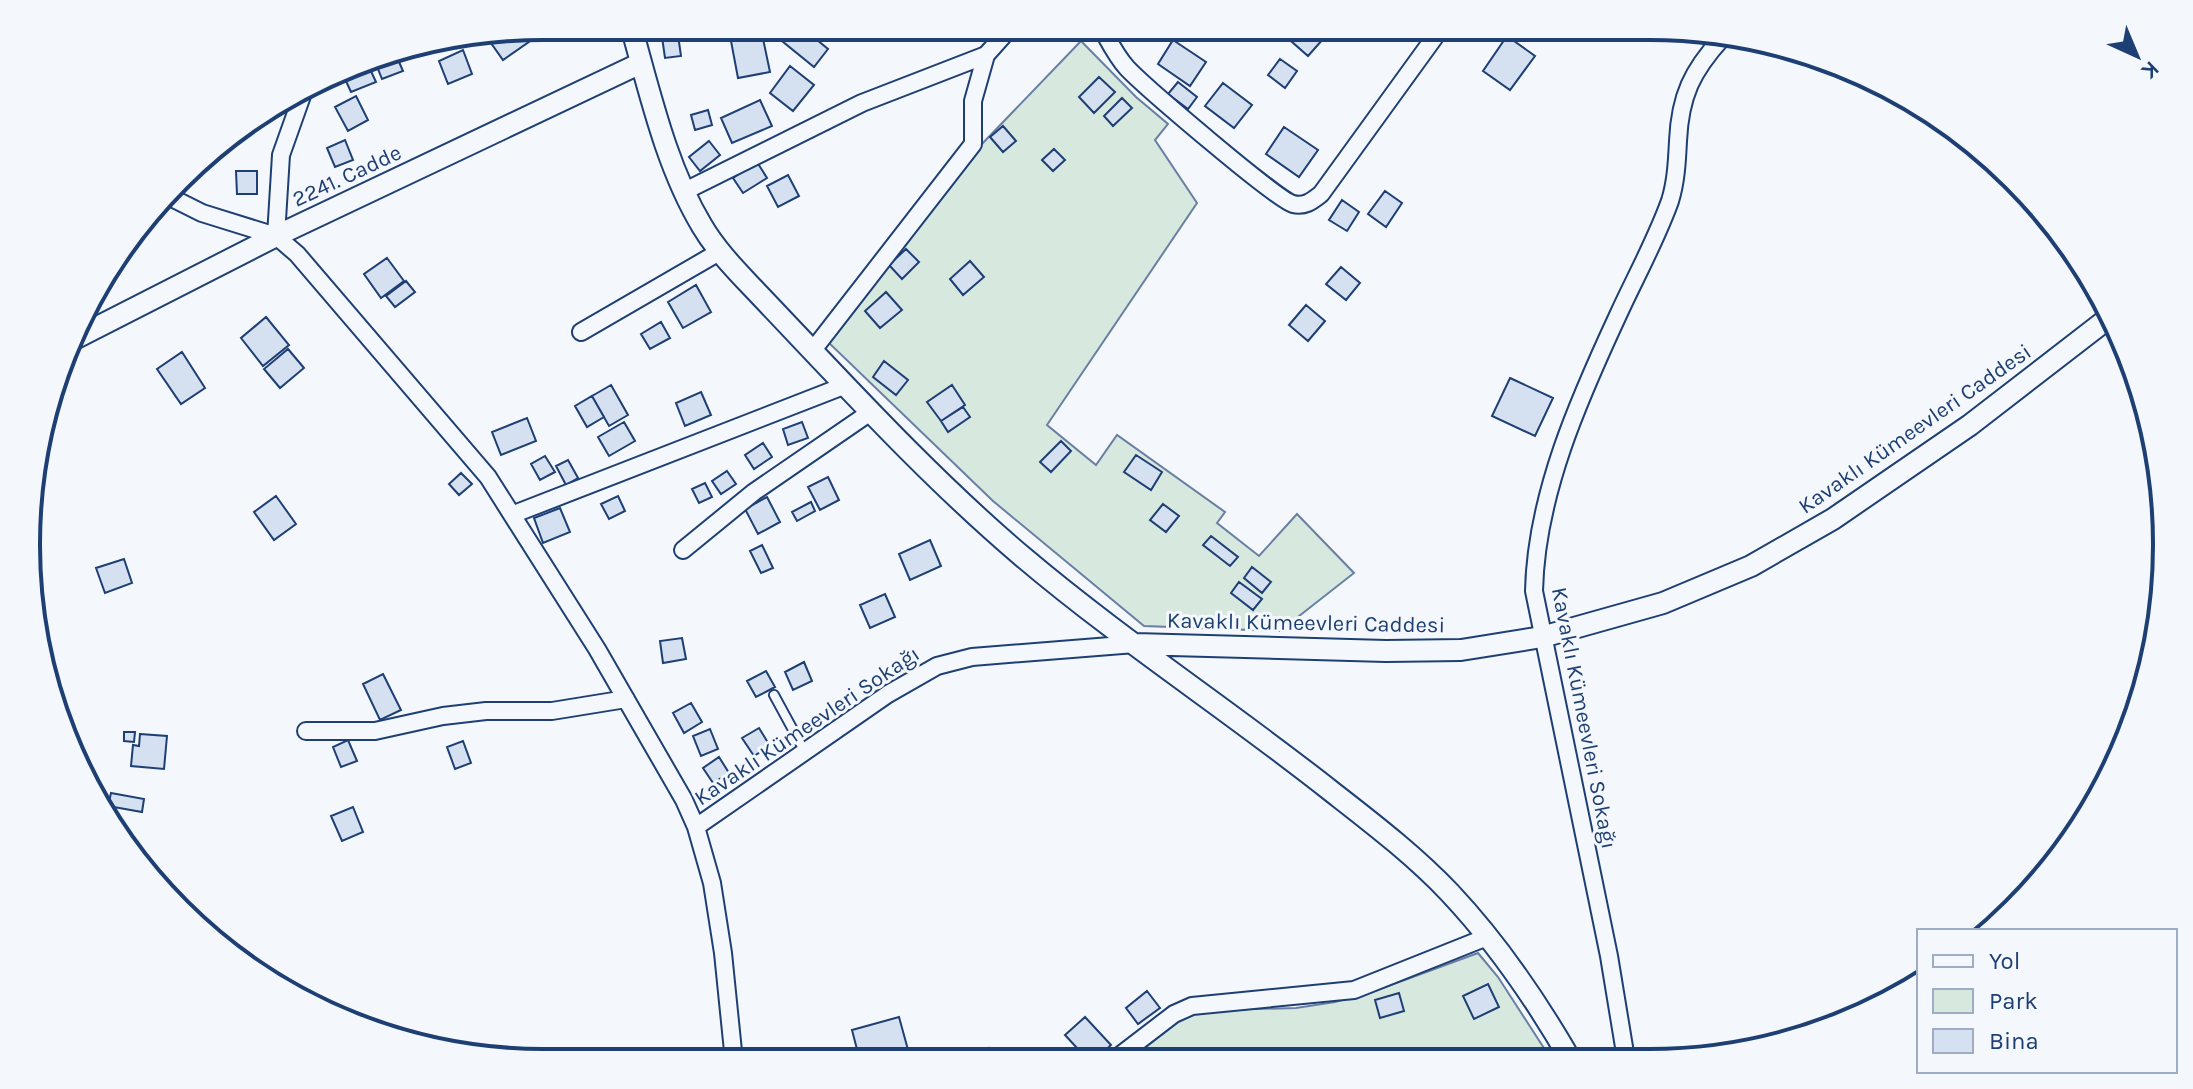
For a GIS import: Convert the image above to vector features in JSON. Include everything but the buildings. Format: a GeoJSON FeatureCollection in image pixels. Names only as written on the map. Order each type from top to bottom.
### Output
{"type":"FeatureCollection","features":[{"type":"Feature","properties":{"kind":"street","name":"Kavaklı Kümeevleri Caddesi"},"geometry":{"type":"LineString","coordinates":[[635,40],[667,146],[694,211],[719,252],[948,489],[1022,557],[1285,755],[1375,826],[1448,891],[1487,937],[1564,1049]]}},
{"type":"Feature","properties":{"kind":"street"},"geometry":{"type":"LineString","coordinates":[[813,350],[973,144],[973,101],[986,55],[999,40]]}},
{"type":"Feature","properties":{"kind":"street"},"geometry":{"type":"LineString","coordinates":[[1108,40],[1137,77],[1264,184],[1292,204],[1308,204],[1321,194],[1433,40]]}},
{"type":"Feature","properties":{"kind":"street","name":"Kavaklı Kümeevleri Sokağı"},"geometry":{"type":"LineString","coordinates":[[1624,1049],[1601,915],[1534,591],[1537,542],[1550,485],[1617,317],[1671,197],[1682,102],[1690,81],[1717,45]]}},
{"type":"Feature","properties":{"kind":"street"},"geometry":{"type":"LineString","coordinates":[[685,191],[862,103],[986,55]]}},
{"type":"Feature","properties":{"kind":"street","name":"2241. Cadde"},"geometry":{"type":"LineString","coordinates":[[87,333],[276,236],[641,63]]}},
{"type":"Feature","properties":{"kind":"street"},"geometry":{"type":"LineString","coordinates":[[176,200],[202,213],[276,236],[281,155],[299,104]]}},
{"type":"Feature","properties":{"kind":"street"},"geometry":{"type":"LineString","coordinates":[[287,111],[292,124]]}},
{"type":"Feature","properties":{"kind":"street","name":"Kavaklı Kümeevleri Sokağı"},"geometry":{"type":"LineString","coordinates":[[276,236],[318,276],[460,441],[514,514],[684,800],[696,827],[716,905],[733,1049]]}},
{"type":"Feature","properties":{"kind":"street"},"geometry":{"type":"LineString","coordinates":[[581,332],[719,252]]}},
{"type":"Feature","properties":{"kind":"street","name":"Kavaklı Kümeevleri Caddesi"},"geometry":{"type":"LineString","coordinates":[[1135,644],[1461,650],[1542,637],[1663,603],[1751,566],[1787,547],[1888,484],[2102,323]]}},
{"type":"Feature","properties":{"kind":"street"},"geometry":{"type":"LineString","coordinates":[[514,514],[846,385]]}},
{"type":"Feature","properties":{"kind":"street"},"geometry":{"type":"LineString","coordinates":[[683,550],[754,492],[872,411]]}},
{"type":"Feature","properties":{"kind":"street","name":"Kavaklı Kümeevleri Sokağı"},"geometry":{"type":"LineString","coordinates":[[696,827],[916,676],[952,661],[1135,644]]}},
{"type":"Feature","properties":{"kind":"street"},"geometry":{"type":"LineString","coordinates":[[306,731],[375,731],[443,716],[486,711],[552,711],[626,699]]}},
{"type":"Feature","properties":{"kind":"street"},"geometry":{"type":"LineString","coordinates":[[1138,1049],[1174,1014],[1192,1006],[1354,990],[1487,937]]}},
{"type":"Feature","properties":{"kind":"lane"},"geometry":{"type":"LineString","coordinates":[[774,695],[805,753]]}},
{"type":"Feature","properties":{"kind":"green space"},"geometry":{"type":"Polygon","coordinates":[[[1081,41],[1136,97],[1168,124],[1155,140],[1197,203],[1047,425],[1096,465],[1117,435],[1225,512],[1217,523],[1259,556],[1297,514],[1354,573],[1280,631],[1144,626],[993,501],[828,342],[981,145],[1081,41]]]}},
{"type":"Feature","properties":{"kind":"green space"},"geometry":{"type":"Polygon","coordinates":[[[1478,953],[1498,977],[1545,1049],[1140,1049],[1177,1021],[1191,1015],[1215,1010],[1296,1008],[1372,992],[1478,953]]]}}]}
